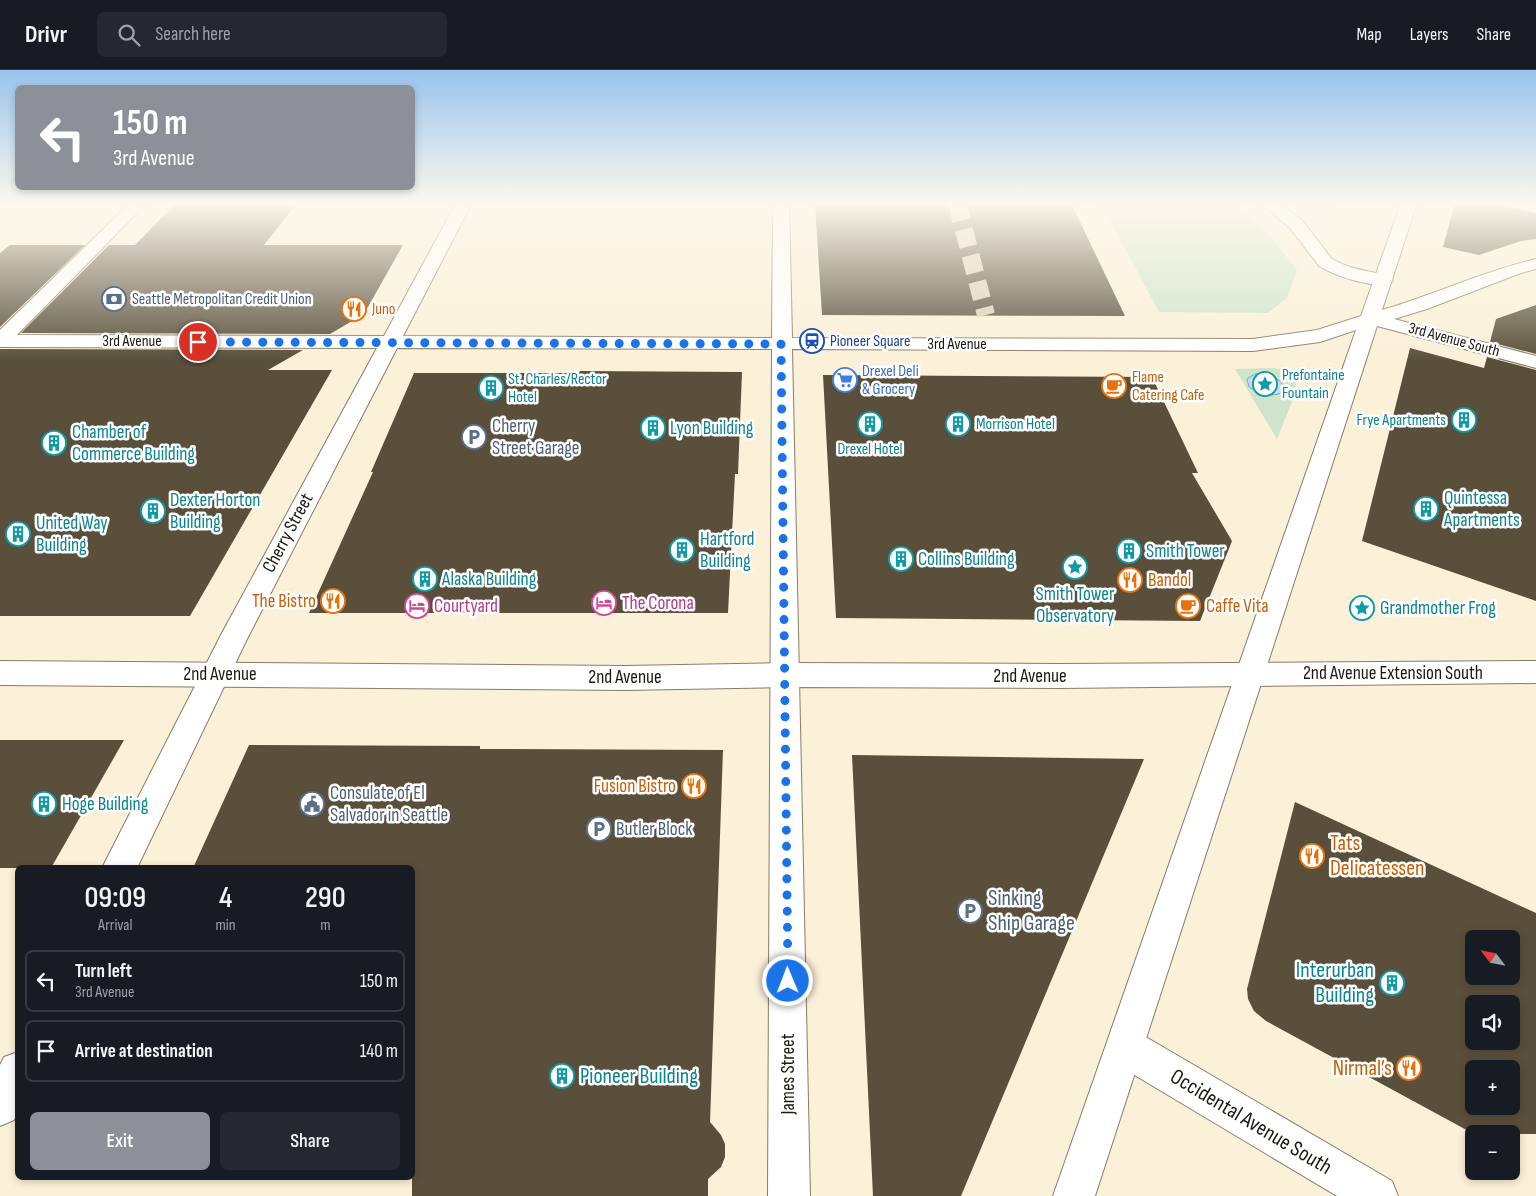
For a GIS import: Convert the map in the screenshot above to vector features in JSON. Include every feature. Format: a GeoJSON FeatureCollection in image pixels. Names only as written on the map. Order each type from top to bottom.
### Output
{"type":"FeatureCollection","features":[{"type":"Feature","properties":{"kind":"main road"},"geometry":{"type":"LineString","coordinates":[[0,341],[85,256]]}},
{"type":"Feature","properties":{"kind":"main road","name":"Cherry Street"},"geometry":{"type":"LineString","coordinates":[[120,865],[215,674],[436,256]]}},
{"type":"Feature","properties":{"kind":"main road","name":"James Street"},"geometry":{"type":"LineString","coordinates":[[781,256],[789,1196]]}},
{"type":"Feature","properties":{"kind":"main road"},"geometry":{"type":"LineString","coordinates":[[1322,256],[1325,262],[1332,266],[1350,273],[1384,280]]}},
{"type":"Feature","properties":{"kind":"main road"},"geometry":{"type":"LineString","coordinates":[[1074,1196],[1392,256]]}},
{"type":"Feature","properties":{"kind":"main road","name":"3rd Avenue"},"geometry":{"type":"LineString","coordinates":[[0,341],[1253,345],[1320,336],[1420,305],[1514,269],[1536,264]]}},
{"type":"Feature","properties":{"kind":"main road","name":"3rd Avenue South"},"geometry":{"type":"LineString","coordinates":[[1371,319],[1536,362]]}},
{"type":"Feature","properties":{"kind":"main road","name":"2nd Avenue Extension South"},"geometry":{"type":"LineString","coordinates":[[1250,675],[1536,672]]}},
{"type":"Feature","properties":{"kind":"main road","name":"2nd Avenue"},"geometry":{"type":"LineString","coordinates":[[0,673],[625,678],[784,675],[1250,675]]}},
{"type":"Feature","properties":{"kind":"main road","name":"Occidental Avenue South"},"geometry":{"type":"LineString","coordinates":[[1125,1047],[1377,1196]]}},
{"type":"Feature","properties":{"kind":"main road"},"geometry":{"type":"LineString","coordinates":[[0,1106],[15,1077]]}},
{"type":"Feature","properties":{"kind":"green space"},"geometry":{"type":"Polygon","coordinates":[[[1129,256],[1285,256],[1297,270],[1287,298],[1268,313],[1159,312],[1129,256]]]}},
{"type":"Feature","properties":{"kind":"green space"},"geometry":{"type":"Polygon","coordinates":[[[1275,368],[1290,375],[1296,383],[1294,394],[1277,439],[1235,369],[1275,368]]]}},
{"type":"Feature","properties":{"kind":"water","name":"Prefontaine Fountain"},"geometry":{"type":"Polygon","coordinates":[[[1262,373],[1274,377],[1282,383],[1284,386],[1282,393],[1265,394],[1249,387],[1247,379],[1255,374],[1262,373]]]}},
{"type":"Feature","properties":{"kind":"building"},"geometry":{"type":"Polygon","coordinates":[[[0,256],[74,256],[0,327],[0,256]]]}},
{"type":"Feature","properties":{"kind":"building"},"geometry":{"type":"Polygon","coordinates":[[[98,256],[397,256],[364,314],[330,334],[21,333],[98,256]]]}},
{"type":"Feature","properties":{"kind":"building"},"geometry":{"type":"Polygon","coordinates":[[[818,256],[1096,256],[1125,316],[822,315],[818,256]]]}},
{"type":"Feature","properties":{"kind":"building"},"geometry":{"type":"Polygon","coordinates":[[[1536,305],[1536,354],[1490,342],[1496,319],[1536,305]]]}},
{"type":"Feature","properties":{"kind":"building"},"geometry":{"type":"Polygon","coordinates":[[[1410,348],[1484,368],[1487,357],[1536,370],[1536,601],[1362,541],[1410,348]]]}},
{"type":"Feature","properties":{"kind":"building","name":"Dexter Horton Building"},"geometry":{"type":"Polygon","coordinates":[[[0,349],[303,350],[268,370],[332,370],[190,616],[0,616],[0,349]]]}},
{"type":"Feature","properties":{"kind":"building"},"geometry":{"type":"Polygon","coordinates":[[[580,371],[742,372],[738,474],[735,474],[728,613],[309,613],[373,472],[371,472],[414,373],[579,373],[580,371]]]}},
{"type":"Feature","properties":{"kind":"building"},"geometry":{"type":"Polygon","coordinates":[[[823,375],[1152,377],[1198,473],[1192,473],[1232,541],[1200,621],[836,618],[823,375]]]}},
{"type":"Feature","properties":{"kind":"building","name":"Hoge Building"},"geometry":{"type":"Polygon","coordinates":[[[0,740],[124,740],[53,865],[15,865],[15,868],[0,868],[0,740]]]}},
{"type":"Feature","properties":{"kind":"building"},"geometry":{"type":"Polygon","coordinates":[[[249,745],[480,746],[480,749],[723,750],[710,1122],[721,1135],[725,1144],[725,1157],[721,1167],[708,1179],[708,1196],[412,1196],[412,1180],[415,1180],[415,865],[194,865],[249,745]]]}},
{"type":"Feature","properties":{"kind":"building","name":"Sinking Ship Garage"},"geometry":{"type":"Polygon","coordinates":[[[852,755],[1144,759],[961,1196],[873,1196],[852,755]]]}},
{"type":"Feature","properties":{"kind":"building","name":"Interurban Building"},"geometry":{"type":"Polygon","coordinates":[[[1295,802],[1536,913],[1536,1134],[1520,1134],[1520,1125],[1465,1125],[1465,1129],[1266,1021],[1254,1011],[1248,999],[1247,989],[1295,802]]]}},
{"type":"Feature","properties":{"kind":"tunnel"},"geometry":{"type":"LineString","coordinates":[[971,256],[986,315]]}},
{"type":"Feature","properties":{"kind":"place","name":"Seattle Metropolitan Credit Union"},"geometry":{"type":"Point","coordinates":[114,299]}},
{"type":"Feature","properties":{"kind":"place","name":"Juno"},"geometry":{"type":"Point","coordinates":[354,309]}},
{"type":"Feature","properties":{"kind":"place","name":"Pioneer Square"},"geometry":{"type":"Point","coordinates":[812,341]}},
{"type":"Feature","properties":{"kind":"place","name":"Drexel Deli & Grocery"},"geometry":{"type":"Point","coordinates":[845,380]}},
{"type":"Feature","properties":{"kind":"place","name":"Prefontaine Fountain"},"geometry":{"type":"Point","coordinates":[1265,384]}},
{"type":"Feature","properties":{"kind":"place","name":"Flame Catering Cafe"},"geometry":{"type":"Point","coordinates":[1114,386]}},
{"type":"Feature","properties":{"kind":"place","name":"St. Charles/Rector Hotel"},"geometry":{"type":"Point","coordinates":[491,388]}},
{"type":"Feature","properties":{"kind":"place","name":"Frye Apartments"},"geometry":{"type":"Point","coordinates":[1464,420]}},
{"type":"Feature","properties":{"kind":"place","name":"Drexel Hotel"},"geometry":{"type":"Point","coordinates":[870,424]}},
{"type":"Feature","properties":{"kind":"place","name":"Morrison Hotel"},"geometry":{"type":"Point","coordinates":[958,424]}},
{"type":"Feature","properties":{"kind":"place","name":"Lyon Building"},"geometry":{"type":"Point","coordinates":[653,428]}},
{"type":"Feature","properties":{"kind":"place","name":"Cherry Street Garage"},"geometry":{"type":"Point","coordinates":[474,437]}},
{"type":"Feature","properties":{"kind":"place","name":"Chamber of Commerce Building"},"geometry":{"type":"Point","coordinates":[54,443]}},
{"type":"Feature","properties":{"kind":"place","name":"Quintessa Apartments"},"geometry":{"type":"Point","coordinates":[1426,509]}},
{"type":"Feature","properties":{"kind":"place","name":"Dexter Horton Building"},"geometry":{"type":"Point","coordinates":[153,511]}},
{"type":"Feature","properties":{"kind":"place","name":"United Way Building"},"geometry":{"type":"Point","coordinates":[18,534]}},
{"type":"Feature","properties":{"kind":"place","name":"Hartford Building"},"geometry":{"type":"Point","coordinates":[682,550]}},
{"type":"Feature","properties":{"kind":"place","name":"Smith Tower"},"geometry":{"type":"Point","coordinates":[1129,551]}},
{"type":"Feature","properties":{"kind":"place","name":"Collins Building"},"geometry":{"type":"Point","coordinates":[901,559]}},
{"type":"Feature","properties":{"kind":"place","name":"Smith Tower Observatory"},"geometry":{"type":"Point","coordinates":[1075,567]}},
{"type":"Feature","properties":{"kind":"place","name":"Alaska Building"},"geometry":{"type":"Point","coordinates":[425,579]}},
{"type":"Feature","properties":{"kind":"place","name":"Bandol"},"geometry":{"type":"Point","coordinates":[1130,580]}},
{"type":"Feature","properties":{"kind":"place","name":"The Bistro"},"geometry":{"type":"Point","coordinates":[333,601]}},
{"type":"Feature","properties":{"kind":"place","name":"The Corona"},"geometry":{"type":"Point","coordinates":[604,603]}},
{"type":"Feature","properties":{"kind":"place","name":"Courtyard"},"geometry":{"type":"Point","coordinates":[417,606]}},
{"type":"Feature","properties":{"kind":"place","name":"Caffe Vita"},"geometry":{"type":"Point","coordinates":[1188,606]}},
{"type":"Feature","properties":{"kind":"place","name":"Grandmother Frog"},"geometry":{"type":"Point","coordinates":[1362,608]}},
{"type":"Feature","properties":{"kind":"place","name":"Fusion Bistro"},"geometry":{"type":"Point","coordinates":[694,786]}},
{"type":"Feature","properties":{"kind":"place","name":"Hoge Building"},"geometry":{"type":"Point","coordinates":[44,804]}},
{"type":"Feature","properties":{"kind":"place","name":"Consulate of El Salvador in Seattle"},"geometry":{"type":"Point","coordinates":[312,804]}},
{"type":"Feature","properties":{"kind":"place","name":"Butler Block"},"geometry":{"type":"Point","coordinates":[599,829]}},
{"type":"Feature","properties":{"kind":"place","name":"Tats Delicatessen"},"geometry":{"type":"Point","coordinates":[1312,856]}},
{"type":"Feature","properties":{"kind":"place","name":"Sinking Ship Garage"},"geometry":{"type":"Point","coordinates":[970,911]}},
{"type":"Feature","properties":{"kind":"place","name":"Interurban Building"},"geometry":{"type":"Point","coordinates":[1392,983]}},
{"type":"Feature","properties":{"kind":"place","name":"Nirmal’s"},"geometry":{"type":"Point","coordinates":[1409,1068]}},
{"type":"Feature","properties":{"kind":"place","name":"Pioneer Building"},"geometry":{"type":"Point","coordinates":[562,1076]}},
{"type":"Feature","properties":{"kind":"route"},"geometry":{"type":"LineString","coordinates":[[198,342],[781,344],[788,981]]}}]}
